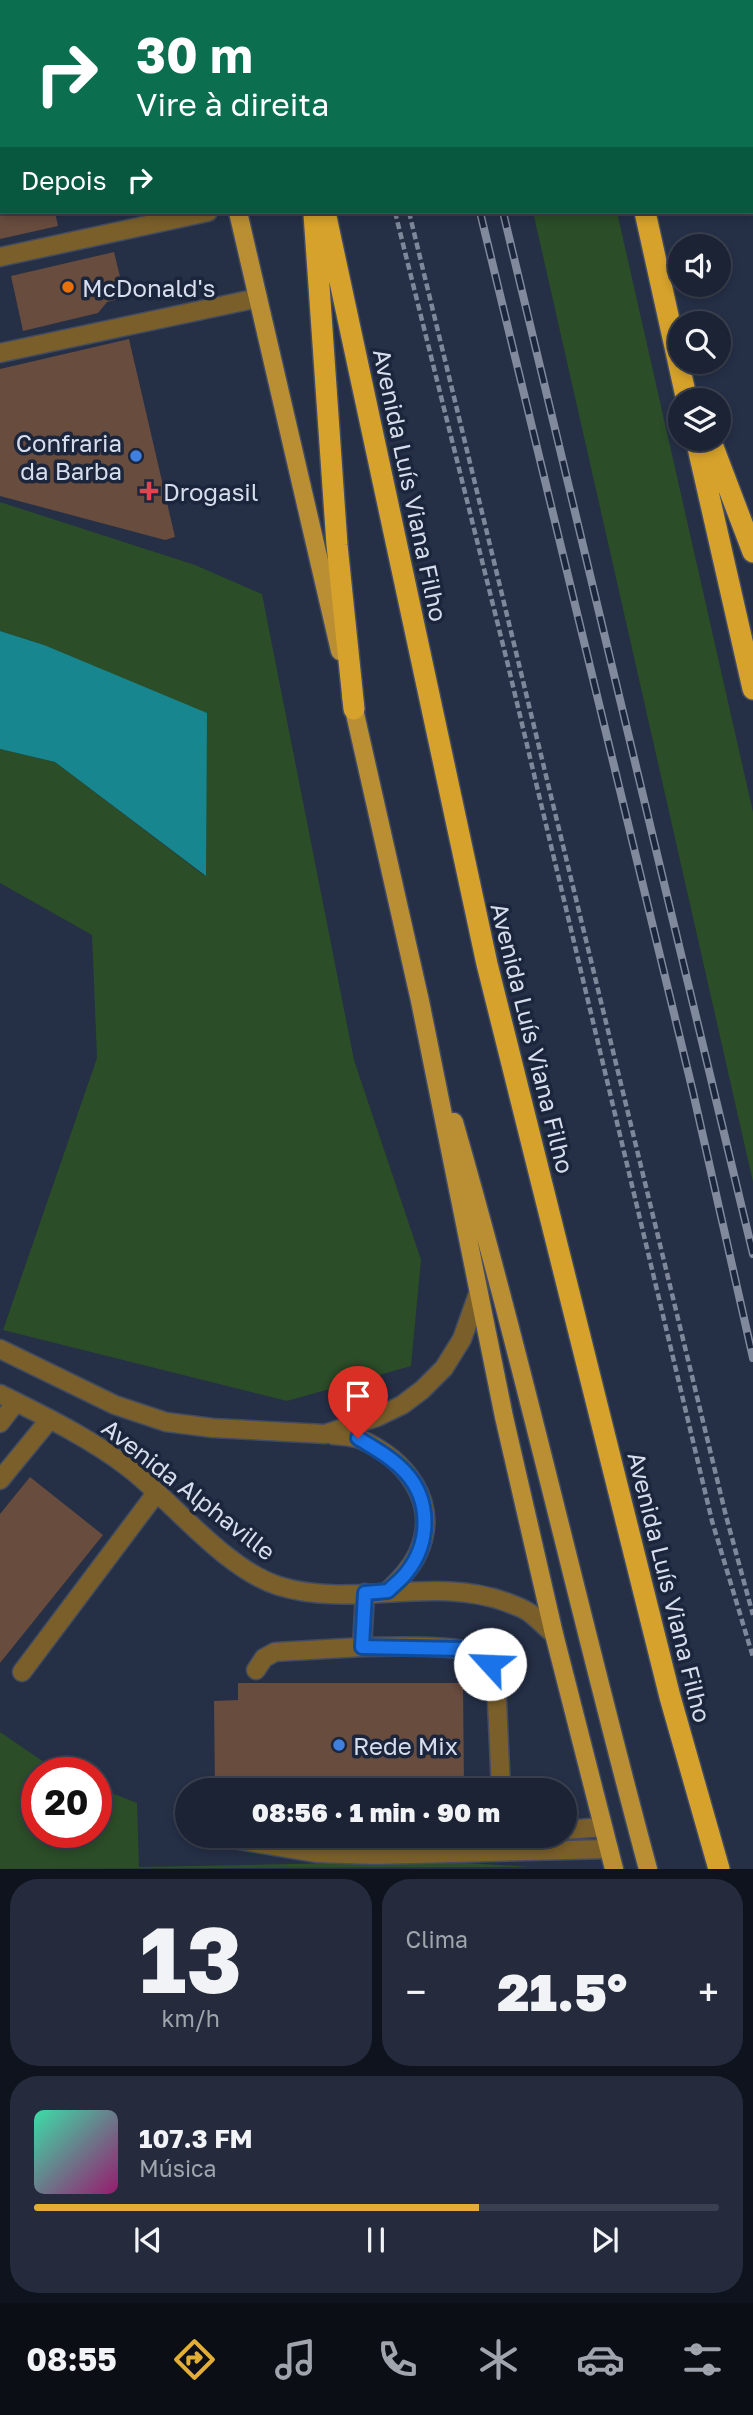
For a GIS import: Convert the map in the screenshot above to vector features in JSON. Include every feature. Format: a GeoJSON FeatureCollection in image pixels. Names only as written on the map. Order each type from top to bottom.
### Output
{"type":"FeatureCollection","features":[{"type":"Feature","properties":{"kind":"highway"},"geometry":{"type":"LineString","coordinates":[[314,214],[336,532],[354,709]]}},
{"type":"Feature","properties":{"kind":"highway","name":"Avenida Luís Viana Filho"},"geometry":{"type":"LineString","coordinates":[[325,214],[487,964],[670,1697],[719,1869]]}},
{"type":"Feature","properties":{"kind":"highway"},"geometry":{"type":"LineString","coordinates":[[645,214],[668,311]]}},
{"type":"Feature","properties":{"kind":"highway"},"geometry":{"type":"LineString","coordinates":[[699,451],[753,689]]}},
{"type":"Feature","properties":{"kind":"highway"},"geometry":{"type":"LineString","coordinates":[[715,451],[753,552]]}},
{"type":"Feature","properties":{"kind":"main road"},"geometry":{"type":"LineString","coordinates":[[238,214],[420,1001],[478,1294],[554,1634],[614,1869]]}},
{"type":"Feature","properties":{"kind":"main road"},"geometry":{"type":"LineString","coordinates":[[420,1001],[495,1266],[648,1869]]}},
{"type":"Feature","properties":{"kind":"street"},"geometry":{"type":"LineString","coordinates":[[0,257],[199,214]]}},
{"type":"Feature","properties":{"kind":"street"},"geometry":{"type":"LineString","coordinates":[[0,353],[258,298]]}},
{"type":"Feature","properties":{"kind":"street","name":"Avenida Alphaville"},"geometry":{"type":"LineString","coordinates":[[0,1349],[115,1405],[166,1422],[212,1428],[325,1434],[377,1417],[402,1405],[422,1390],[444,1368],[462,1339],[478,1294]]}},
{"type":"Feature","properties":{"kind":"street"},"geometry":{"type":"LineString","coordinates":[[0,1423],[8,1398]]}},
{"type":"Feature","properties":{"kind":"street","name":"Avenida Alphaville"},"geometry":{"type":"LineString","coordinates":[[8,1398],[106,1451],[157,1492],[208,1541],[265,1580],[280,1587],[329,1594],[450,1590],[494,1598],[529,1612],[554,1634]]}},
{"type":"Feature","properties":{"kind":"street"},"geometry":{"type":"LineString","coordinates":[[0,1480],[50,1419]]}},
{"type":"Feature","properties":{"kind":"street"},"geometry":{"type":"LineString","coordinates":[[325,1434],[358,1438],[388,1456],[406,1472],[418,1488],[424,1508],[425,1531],[419,1552],[408,1571],[388,1591]]}},
{"type":"Feature","properties":{"kind":"street"},"geometry":{"type":"LineString","coordinates":[[22,1672],[157,1492]]}},
{"type":"Feature","properties":{"kind":"street"},"geometry":{"type":"LineString","coordinates":[[362,1647],[365,1593]]}},
{"type":"Feature","properties":{"kind":"street"},"geometry":{"type":"LineString","coordinates":[[256,1670],[264,1658],[275,1652],[362,1647],[461,1649],[479,1654],[490,1664],[496,1679],[500,1778]]}},
{"type":"Feature","properties":{"kind":"street"},"geometry":{"type":"LineString","coordinates":[[577,1829],[603,1826]]}},
{"type":"Feature","properties":{"kind":"street"},"geometry":{"type":"LineString","coordinates":[[286,1848],[316,1853],[374,1848]]}},
{"type":"Feature","properties":{"kind":"street"},"geometry":{"type":"LineString","coordinates":[[497,1848],[609,1849]]}},
{"type":"Feature","properties":{"kind":"path"},"geometry":{"type":"LineString","coordinates":[[395,214],[507,661],[712,1521],[753,1657]]}},
{"type":"Feature","properties":{"kind":"path"},"geometry":{"type":"LineString","coordinates":[[409,214],[726,1516],[753,1615]]}},
{"type":"Feature","properties":{"kind":"shaded area"},"geometry":{"type":"Polygon","coordinates":[[[533,214],[617,214],[668,437],[668,451],[671,451],[753,812],[753,1182],[533,214]]]}},
{"type":"Feature","properties":{"kind":"shaded area"},"geometry":{"type":"Polygon","coordinates":[[[0,502],[195,565],[262,594],[354,1060],[421,1260],[411,1366],[287,1401],[3,1330],[97,1058],[92,935],[0,883],[0,749],[55,762],[205,876],[44,645],[0,631],[0,502]]]}},
{"type":"Feature","properties":{"kind":"shaded area"},"geometry":{"type":"Polygon","coordinates":[[[0,631],[44,645],[207,713],[206,876],[55,762],[0,749],[0,631]]]}},
{"type":"Feature","properties":{"kind":"shaded area"},"geometry":{"type":"Polygon","coordinates":[[[0,1732],[37,1757],[21,1757],[21,1848],[112,1848],[112,1793],[137,1803],[139,1867],[438,1861],[530,1867],[0,1869],[0,1732]]]}},
{"type":"Feature","properties":{"kind":"building"},"geometry":{"type":"Polygon","coordinates":[[[0,214],[55,214],[58,226],[0,239],[0,214]]]}},
{"type":"Feature","properties":{"kind":"building","name":"McDonald's"},"geometry":{"type":"Polygon","coordinates":[[[114,252],[125,297],[107,302],[98,313],[23,331],[11,276],[114,252]]]}},
{"type":"Feature","properties":{"kind":"building"},"geometry":{"type":"Polygon","coordinates":[[[129,339],[175,537],[165,540],[0,496],[0,369],[129,339]]]}},
{"type":"Feature","properties":{"kind":"building"},"geometry":{"type":"Polygon","coordinates":[[[30,1477],[103,1535],[0,1663],[0,1514],[30,1477]]]}},
{"type":"Feature","properties":{"kind":"building","name":"Rede Mix"},"geometry":{"type":"Polygon","coordinates":[[[238,1683],[463,1683],[464,1778],[215,1778],[214,1701],[238,1700],[238,1683]]]}},
{"type":"Feature","properties":{"kind":"railway"},"geometry":{"type":"LineString","coordinates":[[480,214],[693,1092],[753,1358]]}},
{"type":"Feature","properties":{"kind":"railway"},"geometry":{"type":"LineString","coordinates":[[503,214],[753,1254]]}},
{"type":"Feature","properties":{"kind":"place","name":"McDonald's"},"geometry":{"type":"Point","coordinates":[68,287]}},
{"type":"Feature","properties":{"kind":"place","name":"Confraria da Barba"},"geometry":{"type":"Point","coordinates":[136,456]}},
{"type":"Feature","properties":{"kind":"place","name":"Drogasil"},"geometry":{"type":"Point","coordinates":[149,491]}},
{"type":"Feature","properties":{"kind":"place","name":"Rede Mix"},"geometry":{"type":"Point","coordinates":[339,1745]}},
{"type":"Feature","properties":{"kind":"route"},"geometry":{"type":"LineString","coordinates":[[358,1438],[388,1456],[406,1472],[418,1488],[424,1508],[425,1531],[419,1552],[408,1571],[388,1591],[365,1593],[362,1647],[461,1649],[479,1654],[490,1664]]}}]}
